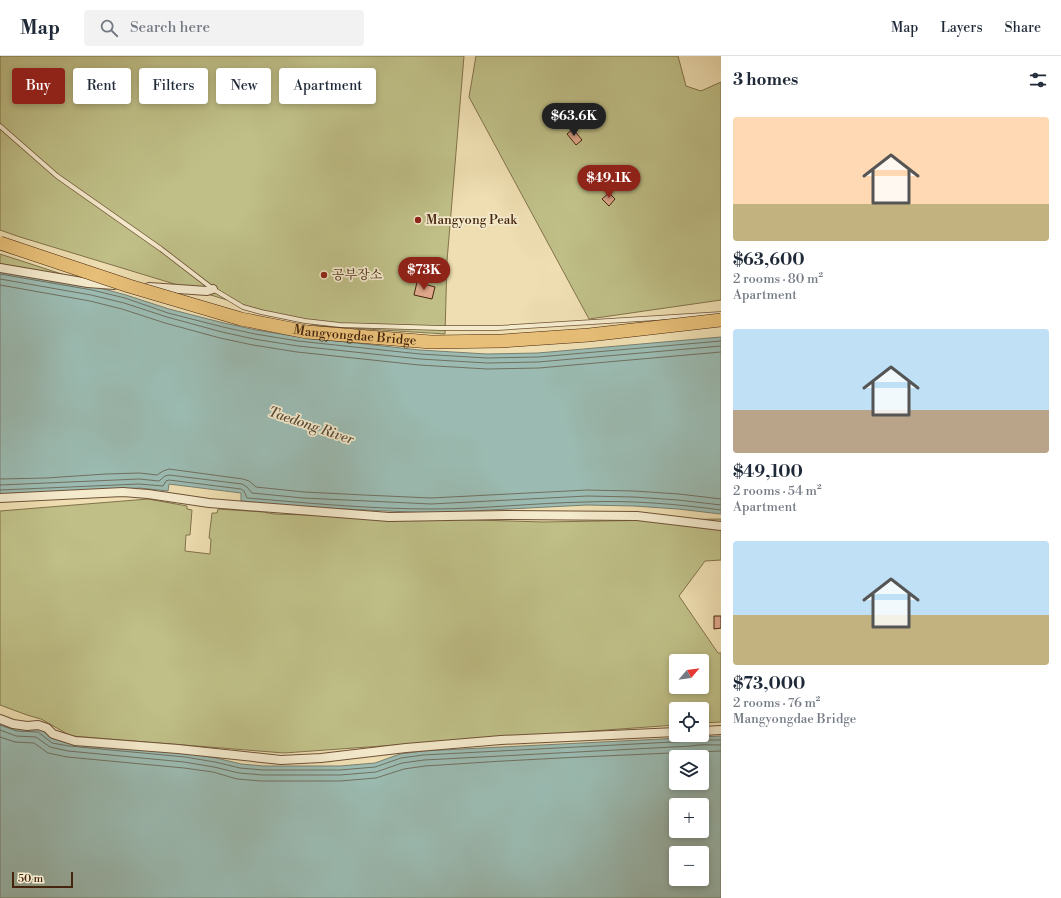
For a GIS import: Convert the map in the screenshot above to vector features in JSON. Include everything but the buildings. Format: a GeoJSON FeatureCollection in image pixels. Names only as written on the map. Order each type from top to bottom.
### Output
{"type":"FeatureCollection","features":[{"type":"Feature","properties":{"kind":"highway","name":"Mangyongdae Bridge"},"geometry":{"type":"LineString","coordinates":[[0,243],[129,286],[241,319],[307,332],[431,342],[502,341],[589,335],[721,320]]}},
{"type":"Feature","properties":{"kind":"street"},"geometry":{"type":"LineString","coordinates":[[0,268],[88,284],[207,291],[213,289]]}},
{"type":"Feature","properties":{"kind":"street"},"geometry":{"type":"LineString","coordinates":[[0,498],[123,492],[210,503],[389,517],[507,515],[637,516],[721,526]]}},
{"type":"Feature","properties":{"kind":"street"},"geometry":{"type":"LineString","coordinates":[[0,719],[13,724],[27,726],[38,725],[47,728],[53,734],[75,741],[178,749],[281,760],[321,758],[406,748],[501,740],[669,732]]}},
{"type":"Feature","properties":{"kind":"street"},"geometry":{"type":"LineString","coordinates":[[709,731],[721,730]]}},
{"type":"Feature","properties":{"kind":"lane"},"geometry":{"type":"LineString","coordinates":[[0,126],[57,176],[161,249],[213,289],[243,307],[261,312],[305,321],[355,325],[441,328],[497,328],[721,314]]}},
{"type":"Feature","properties":{"kind":"green space"},"geometry":{"type":"Polygon","coordinates":[[[0,56],[464,56],[447,261],[445,334],[319,326],[237,303],[0,230],[0,56]]]}},
{"type":"Feature","properties":{"kind":"green space"},"geometry":{"type":"Polygon","coordinates":[[[476,56],[678,56],[686,86],[701,91],[721,82],[721,300],[589,319],[469,97],[476,56]]]}},
{"type":"Feature","properties":{"kind":"green space"},"geometry":{"type":"Polygon","coordinates":[[[0,254],[71,277],[0,266],[0,254]]]}},
{"type":"Feature","properties":{"kind":"green space"},"geometry":{"type":"Polygon","coordinates":[[[148,499],[187,506],[187,509],[192,510],[190,535],[186,535],[185,551],[210,554],[211,539],[209,538],[212,513],[217,513],[218,509],[274,514],[543,522],[721,519],[721,560],[705,561],[679,596],[718,653],[721,653],[721,722],[709,723],[709,702],[669,702],[669,726],[284,753],[71,736],[41,719],[0,705],[0,511],[148,499]]]}},
{"type":"Feature","properties":{"kind":"water","name":"Taedong River"},"geometry":{"type":"Polygon","coordinates":[[[0,270],[93,286],[169,309],[256,330],[299,337],[420,350],[487,354],[538,353],[721,337],[721,514],[634,506],[587,505],[431,513],[303,507],[241,501],[241,493],[169,484],[168,491],[140,488],[0,494],[0,270]]]}},
{"type":"Feature","properties":{"kind":"water"},"geometry":{"type":"Polygon","coordinates":[[[0,721],[39,728],[54,739],[70,742],[185,753],[241,764],[263,766],[340,766],[375,763],[400,754],[423,751],[669,739],[669,742],[709,742],[709,737],[721,736],[721,898],[0,898],[0,721]]]}},
{"type":"Feature","properties":{"kind":"place","name":"Mangyong Peak"},"geometry":{"type":"Point","coordinates":[418,220]}},
{"type":"Feature","properties":{"kind":"place","name":"공부장소"},"geometry":{"type":"Point","coordinates":[324,275]}}]}
